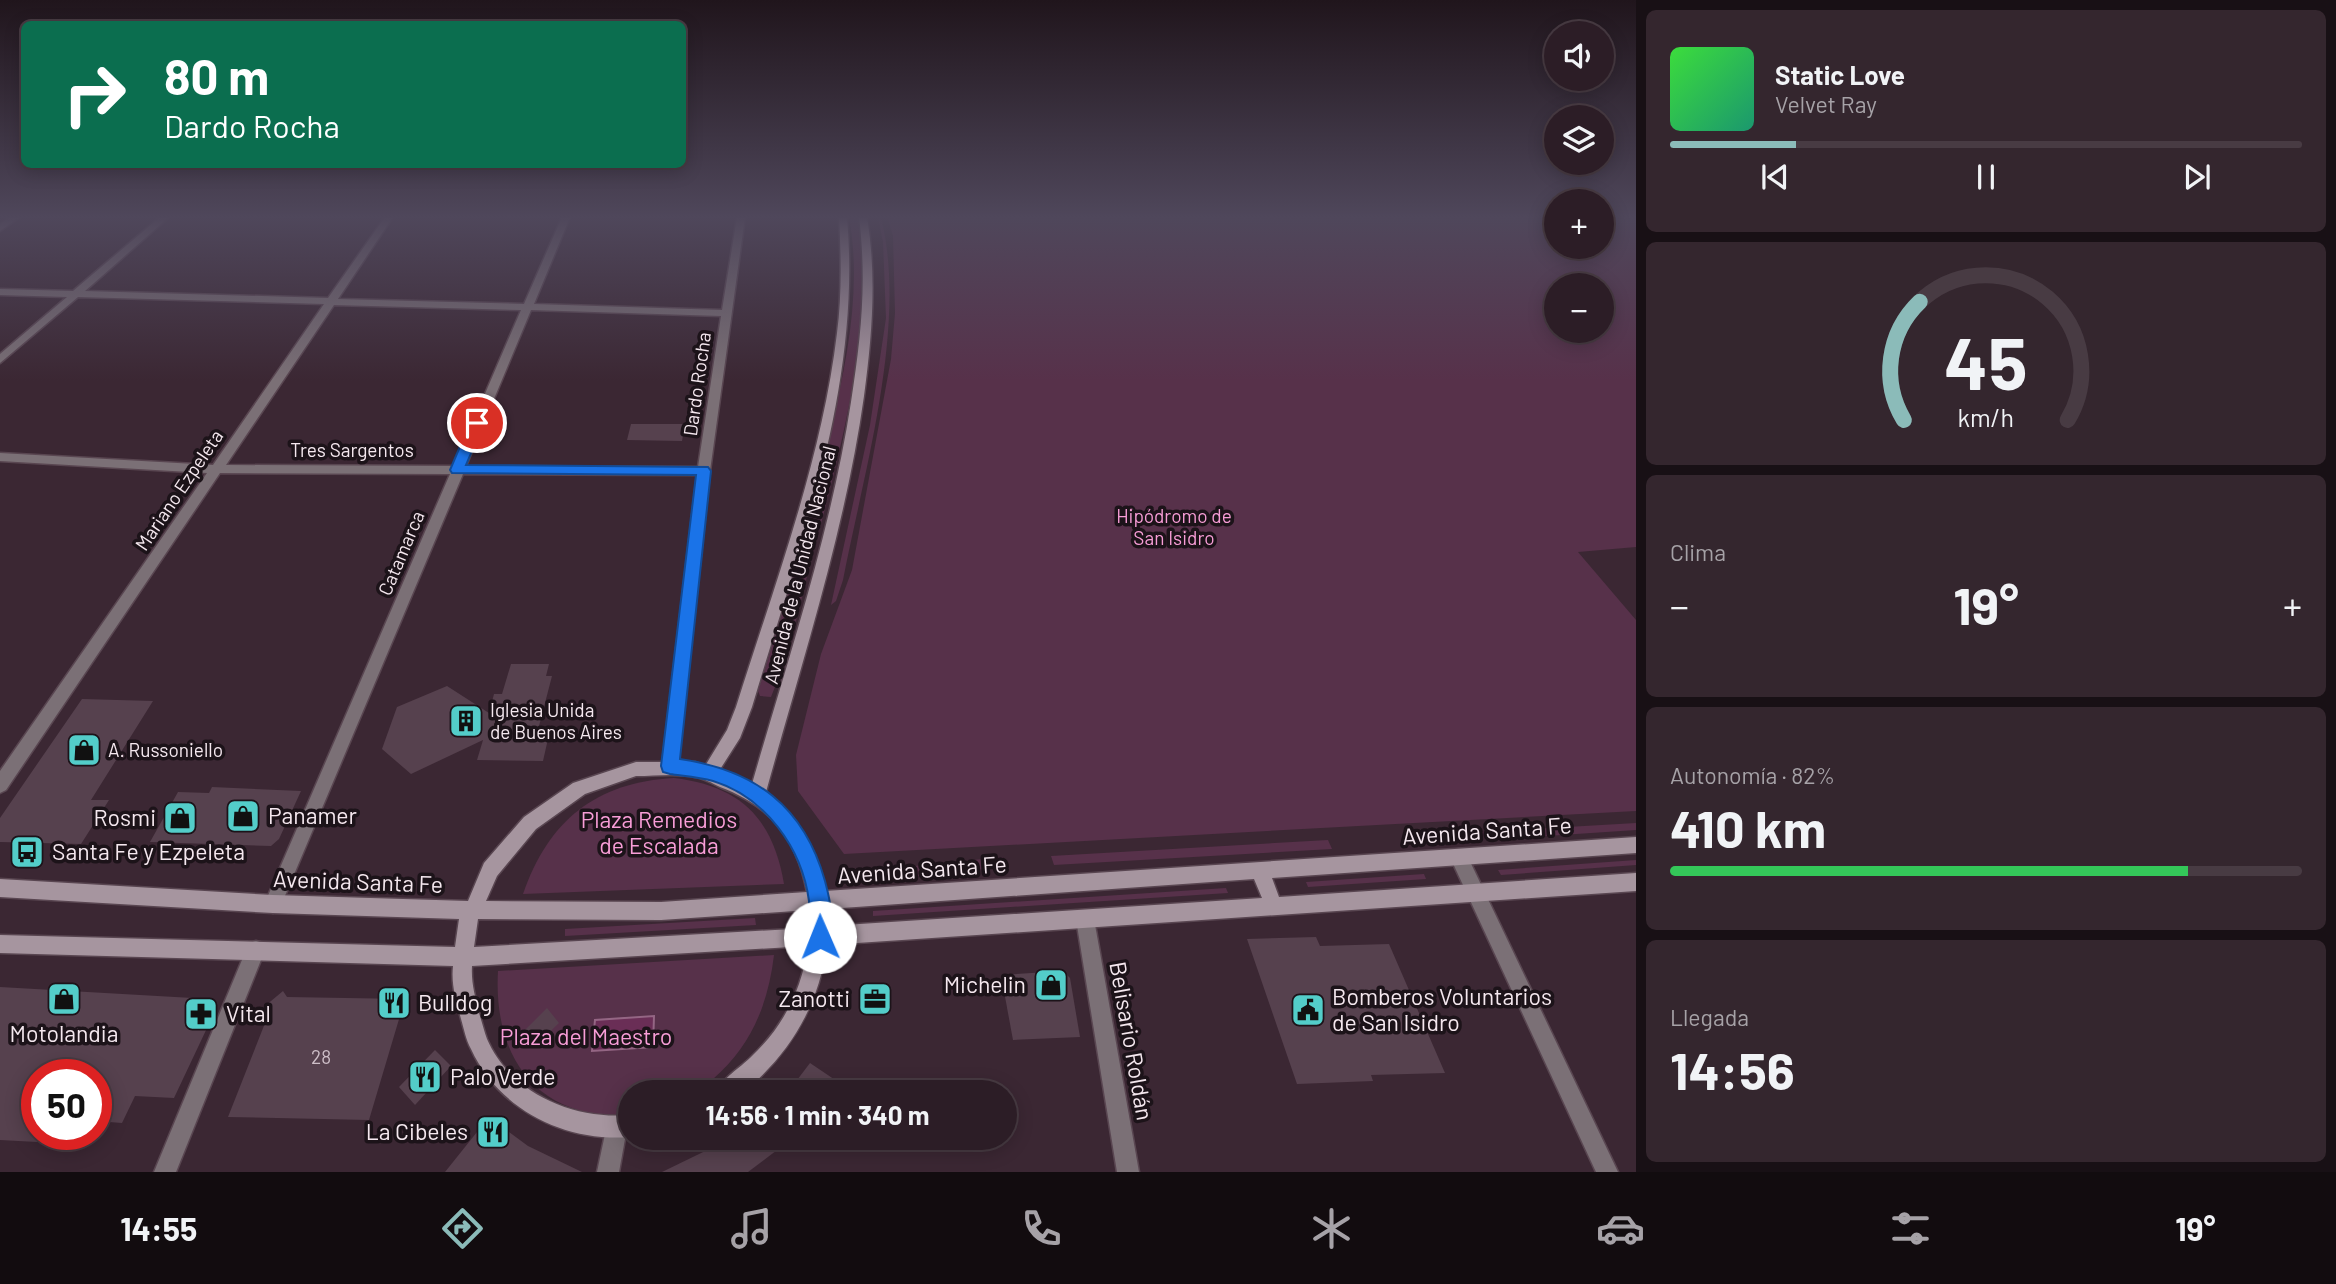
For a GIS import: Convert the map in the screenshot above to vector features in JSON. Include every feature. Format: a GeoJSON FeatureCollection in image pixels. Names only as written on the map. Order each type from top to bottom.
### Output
{"type":"FeatureCollection","features":[{"type":"Feature","properties":{"kind":"main road","name":"Avenida de la Unidad Nacional"},"geometry":{"type":"LineString","coordinates":[[710,772],[734,733],[744,707],[824,439],[834,395],[843,331],[845,272]]}},
{"type":"Feature","properties":{"kind":"main road","name":"Avenida de la Unidad Nacional"},"geometry":{"type":"LineString","coordinates":[[757,794],[833,527],[851,443],[867,333],[868,272]]}},
{"type":"Feature","properties":{"kind":"main road"},"geometry":{"type":"LineString","coordinates":[[618,1127],[577,1124],[542,1110],[512,1090],[488,1062],[467,1021],[463,997],[462,957],[471,911],[490,869],[511,840],[538,814],[569,792],[602,777],[636,768],[670,766],[710,772],[757,794],[791,827],[809,859],[820,901],[820,937],[811,982],[790,1027],[758,1068],[742,1080]]}},
{"type":"Feature","properties":{"kind":"main road","name":"Avenida Santa Fe"},"geometry":{"type":"LineString","coordinates":[[0,888],[273,904],[471,911],[662,911],[1636,845]]}},
{"type":"Feature","properties":{"kind":"main road"},"geometry":{"type":"LineString","coordinates":[[1260,871],[1273,906]]}},
{"type":"Feature","properties":{"kind":"main road"},"geometry":{"type":"LineString","coordinates":[[0,944],[462,957],[820,937],[1636,882]]}},
{"type":"Feature","properties":{"kind":"street"},"geometry":{"type":"LineString","coordinates":[[0,360],[101,272]]}},
{"type":"Feature","properties":{"kind":"street","name":"Mariano Ezpeleta"},"geometry":{"type":"LineString","coordinates":[[0,785],[351,272]]}},
{"type":"Feature","properties":{"kind":"street","name":"Catamarca"},"geometry":{"type":"LineString","coordinates":[[273,904],[543,272]]}},
{"type":"Feature","properties":{"kind":"street","name":"Dardo Rocha"},"geometry":{"type":"LineString","coordinates":[[670,766],[704,471],[733,272]]}},
{"type":"Feature","properties":{"kind":"street"},"geometry":{"type":"LineString","coordinates":[[0,292],[727,313]]}},
{"type":"Feature","properties":{"kind":"street","name":"Tres Sargentos"},"geometry":{"type":"LineString","coordinates":[[0,457],[218,469],[704,471]]}},
{"type":"Feature","properties":{"kind":"street"},"geometry":{"type":"LineString","coordinates":[[1459,857],[1607,1172]]}},
{"type":"Feature","properties":{"kind":"street","name":"Belisario Roldán"},"geometry":{"type":"LineString","coordinates":[[1085,919],[1128,1172]]}},
{"type":"Feature","properties":{"kind":"street"},"geometry":{"type":"LineString","coordinates":[[165,1172],[256,950]]}},
{"type":"Feature","properties":{"kind":"street"},"geometry":{"type":"LineString","coordinates":[[608,1172],[618,1142]]}},
{"type":"Feature","properties":{"kind":"green space"},"geometry":{"type":"Polygon","coordinates":[[[854,272],[863,272],[859,346],[843,437],[788,648],[771,697],[760,696],[758,691],[824,462],[847,350],[854,272]]]}},
{"type":"Feature","properties":{"kind":"green space"},"geometry":{"type":"Polygon","coordinates":[[[884,272],[888,272],[886,351],[880,398],[843,580],[836,601],[831,605],[870,425],[886,318],[884,272]]]}},
{"type":"Feature","properties":{"kind":"green space","name":"Hipódromo de San Isidro"},"geometry":{"type":"Polygon","coordinates":[[[894,272],[1636,272],[1636,547],[1578,552],[1636,620],[1636,811],[844,854],[798,791],[796,755],[821,654],[852,570],[891,359],[895,313],[894,272]]]}},
{"type":"Feature","properties":{"kind":"green space","name":"Plaza Remedios de Escalada"},"geometry":{"type":"Polygon","coordinates":[[[674,778],[717,789],[750,809],[771,841],[784,884],[523,894],[533,868],[546,846],[561,826],[579,810],[599,797],[621,788],[646,781],[674,778]]]}},
{"type":"Feature","properties":{"kind":"green space"},"geometry":{"type":"Polygon","coordinates":[[[1636,823],[1636,830],[1486,840],[1482,832],[1636,823]]]}},
{"type":"Feature","properties":{"kind":"green space"},"geometry":{"type":"Polygon","coordinates":[[[1328,840],[1332,849],[1054,865],[1051,856],[1328,840]]]}},
{"type":"Feature","properties":{"kind":"green space"},"geometry":{"type":"Polygon","coordinates":[[[1003,857],[1006,867],[866,881],[865,871],[1003,857]]]}},
{"type":"Feature","properties":{"kind":"green space"},"geometry":{"type":"Polygon","coordinates":[[[1636,860],[1636,865],[1501,875],[1498,870],[1636,860]]]}},
{"type":"Feature","properties":{"kind":"green space"},"geometry":{"type":"Polygon","coordinates":[[[1424,874],[1426,879],[1308,887],[1306,882],[1424,874]]]}},
{"type":"Feature","properties":{"kind":"green space"},"geometry":{"type":"Polygon","coordinates":[[[1226,888],[1228,893],[873,916],[873,911],[1226,888]]]}},
{"type":"Feature","properties":{"kind":"green space"},"geometry":{"type":"Polygon","coordinates":[[[755,918],[756,925],[565,936],[565,929],[755,918]]]}},
{"type":"Feature","properties":{"kind":"green space","name":"Plaza del Maestro"},"geometry":{"type":"Polygon","coordinates":[[[774,955],[767,991],[756,1023],[738,1053],[726,1066],[711,1080],[618,1080],[618,1115],[597,1114],[569,1107],[546,1095],[527,1078],[513,1056],[503,1031],[498,1002],[498,971],[774,955]]]}},
{"type":"Feature","properties":{"kind":"shaded area"},"geometry":{"type":"Polygon","coordinates":[[[654,1016],[653,1047],[592,1051],[595,1020],[654,1016]]]}},
{"type":"Feature","properties":{"kind":"building"},"geometry":{"type":"Polygon","coordinates":[[[631,424],[685,424],[682,441],[627,440],[631,424]]]}},
{"type":"Feature","properties":{"kind":"building","name":"Iglesia Unida de Buenos Aires"},"geometry":{"type":"Polygon","coordinates":[[[511,664],[549,664],[546,676],[552,676],[538,730],[550,730],[543,761],[477,760],[483,740],[411,774],[382,749],[397,707],[447,686],[489,713],[494,694],[502,694],[511,664]]]}},
{"type":"Feature","properties":{"kind":"building","name":"A. Russoniello"},"geometry":{"type":"Polygon","coordinates":[[[82,699],[153,701],[91,800],[109,800],[81,844],[0,842],[0,818],[82,699]]]}},
{"type":"Feature","properties":{"kind":"building","name":"Panamer"},"geometry":{"type":"Polygon","coordinates":[[[212,787],[301,791],[279,839],[271,846],[150,842],[178,792],[209,793],[212,787]]]}},
{"type":"Feature","properties":{"kind":"building"},"geometry":{"type":"Polygon","coordinates":[[[1316,937],[1320,946],[1389,944],[1445,1073],[1371,1075],[1373,1081],[1297,1084],[1247,939],[1316,937]]]}},
{"type":"Feature","properties":{"kind":"building"},"geometry":{"type":"Polygon","coordinates":[[[1063,971],[1070,978],[1080,1037],[1013,1040],[1001,975],[1063,971]]]}},
{"type":"Feature","properties":{"kind":"building"},"geometry":{"type":"Polygon","coordinates":[[[0,987],[210,999],[216,1009],[174,1098],[135,1096],[122,1123],[112,1122],[112,1059],[21,1059],[21,1141],[0,1140],[0,987]]]}},
{"type":"Feature","properties":{"kind":"building"},"geometry":{"type":"Polygon","coordinates":[[[283,991],[287,997],[405,999],[369,1120],[228,1117],[269,1013],[265,1006],[283,991]]]}},
{"type":"Feature","properties":{"kind":"building"},"geometry":{"type":"Polygon","coordinates":[[[547,1008],[559,1023],[535,1046],[523,1032],[547,1008]]]}},
{"type":"Feature","properties":{"kind":"building","name":"Palo Verde"},"geometry":{"type":"Polygon","coordinates":[[[435,1050],[451,1066],[415,1105],[399,1087],[435,1050]]]}},
{"type":"Feature","properties":{"kind":"building"},"geometry":{"type":"Polygon","coordinates":[[[810,1063],[835,1080],[797,1080],[810,1063]]]}},
{"type":"Feature","properties":{"kind":"building","name":"La Cibeles"},"geometry":{"type":"Polygon","coordinates":[[[489,1117],[528,1146],[582,1172],[445,1172],[489,1117]]]}},
{"type":"Feature","properties":{"kind":"building"},"geometry":{"type":"Polygon","coordinates":[[[707,1150],[777,1150],[748,1172],[662,1172],[707,1150]]]}},
{"type":"Feature","properties":{"kind":"place","name":"Iglesia Unida de Buenos Aires"},"geometry":{"type":"Point","coordinates":[466,721]}},
{"type":"Feature","properties":{"kind":"place","name":"A. Russoniello"},"geometry":{"type":"Point","coordinates":[84,750]}},
{"type":"Feature","properties":{"kind":"place","name":"Panamer"},"geometry":{"type":"Point","coordinates":[243,816]}},
{"type":"Feature","properties":{"kind":"place","name":"Rosmi"},"geometry":{"type":"Point","coordinates":[180,818]}},
{"type":"Feature","properties":{"kind":"place","name":"Santa Fe y Ezpeleta"},"geometry":{"type":"Point","coordinates":[27,852]}},
{"type":"Feature","properties":{"kind":"place","name":"Michelin"},"geometry":{"type":"Point","coordinates":[1051,985]}},
{"type":"Feature","properties":{"kind":"place","name":"Motolandia"},"geometry":{"type":"Point","coordinates":[64,999]}},
{"type":"Feature","properties":{"kind":"place","name":"Zanotti"},"geometry":{"type":"Point","coordinates":[875,999]}},
{"type":"Feature","properties":{"kind":"place","name":"Bulldog"},"geometry":{"type":"Point","coordinates":[394,1003]}},
{"type":"Feature","properties":{"kind":"place","name":"Bomberos Voluntarios de San Isidro"},"geometry":{"type":"Point","coordinates":[1308,1010]}},
{"type":"Feature","properties":{"kind":"place","name":"Vital"},"geometry":{"type":"Point","coordinates":[201,1014]}},
{"type":"Feature","properties":{"kind":"place","name":"Palo Verde"},"geometry":{"type":"Point","coordinates":[425,1077]}},
{"type":"Feature","properties":{"kind":"place","name":"La Cibeles"},"geometry":{"type":"Point","coordinates":[493,1132]}},
{"type":"Feature","properties":{"kind":"route"},"geometry":{"type":"LineString","coordinates":[[477,423],[457,470],[704,471],[670,766],[710,772],[742,785],[775,809],[791,827],[809,859],[820,901],[820,937]]}}]}
